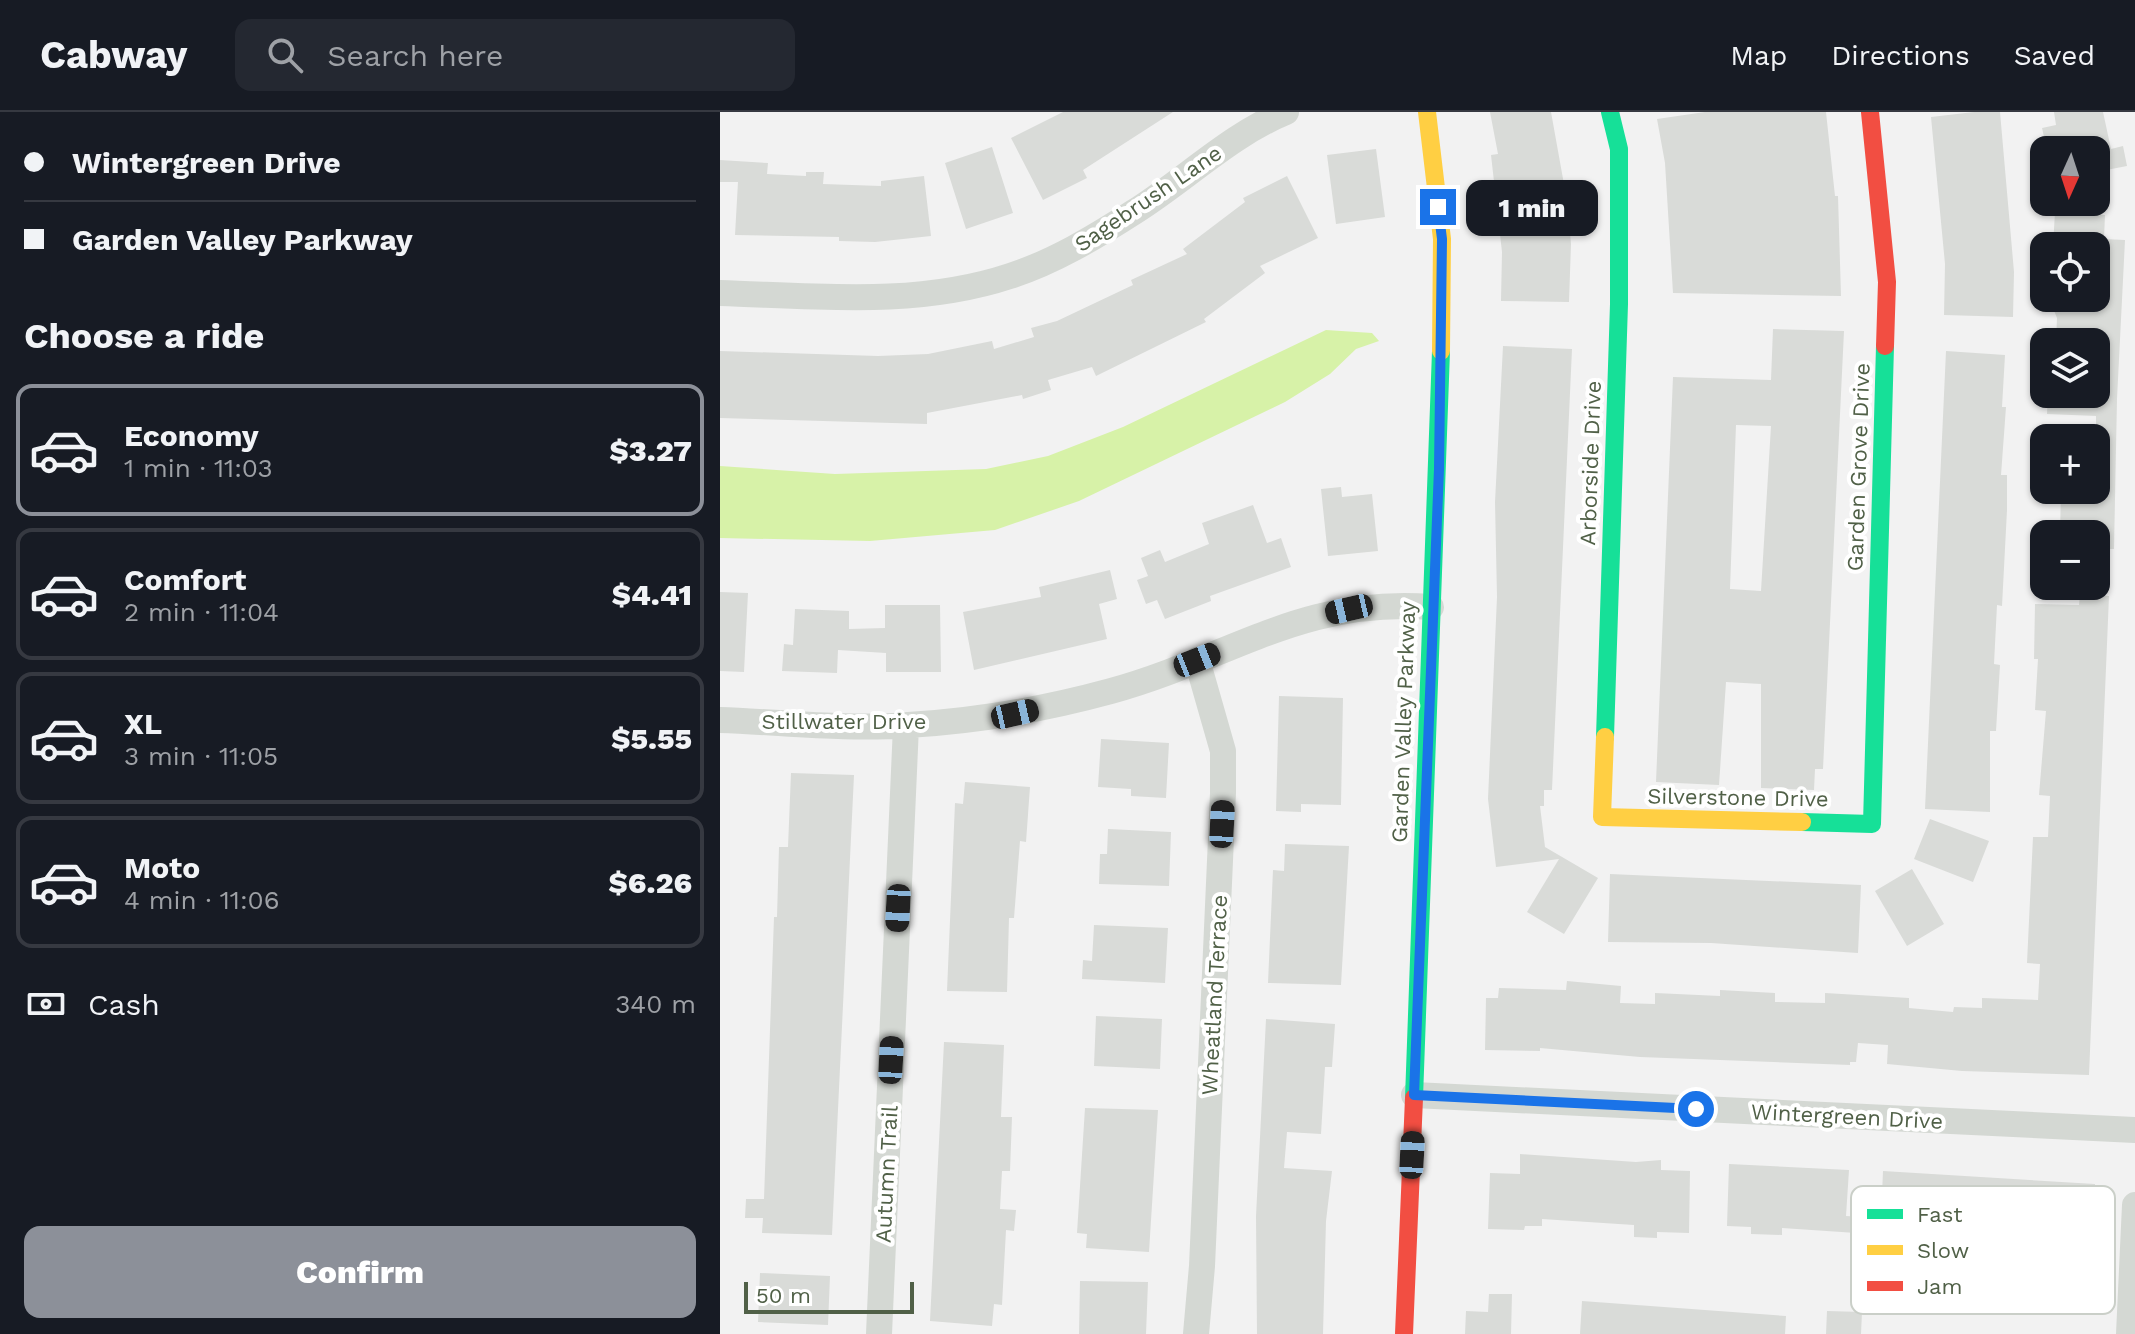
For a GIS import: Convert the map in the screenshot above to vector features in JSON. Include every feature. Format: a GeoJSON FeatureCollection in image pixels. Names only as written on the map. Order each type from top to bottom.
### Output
{"type":"FeatureCollection","features":[{"type":"Feature","properties":{"kind":"street","name":"Sagebrush Lane"},"geometry":{"type":"LineString","coordinates":[[720,293],[850,298],[928,294],[1010,277],[1075,248],[1138,210],[1259,123],[1286,112]]}},
{"type":"Feature","properties":{"kind":"street","name":"Garden Valley Parkway"},"geometry":{"type":"LineString","coordinates":[[1404,1334],[1431,607],[1439,469],[1442,239],[1427,112]]}},
{"type":"Feature","properties":{"kind":"street","name":"Arborside Drive"},"geometry":{"type":"LineString","coordinates":[[1602,817],[1619,304],[1619,149],[1610,112]]}},
{"type":"Feature","properties":{"kind":"street","name":"Garden Grove Drive"},"geometry":{"type":"LineString","coordinates":[[1870,112],[1887,282],[1872,824]]}},
{"type":"Feature","properties":{"kind":"street","name":"Stillwater Drive"},"geometry":{"type":"LineString","coordinates":[[720,720],[906,726],[1015,714],[1114,691],[1295,621],[1389,604],[1431,607]]}},
{"type":"Feature","properties":{"kind":"street","name":"Wheatland Terrace"},"geometry":{"type":"LineString","coordinates":[[1196,1334],[1202,1266],[1223,793],[1223,751],[1197,660]]}},
{"type":"Feature","properties":{"kind":"street","name":"Autumn Trail"},"geometry":{"type":"LineString","coordinates":[[879,1334],[906,726]]}},
{"type":"Feature","properties":{"kind":"street","name":"Silverstone Drive"},"geometry":{"type":"LineString","coordinates":[[1602,817],[1872,824]]}},
{"type":"Feature","properties":{"kind":"street","name":"Wintergreen Drive"},"geometry":{"type":"LineString","coordinates":[[1414,1095],[2135,1130]]}},
{"type":"Feature","properties":{"kind":"street"},"geometry":{"type":"LineString","coordinates":[[2129,1334],[2135,1205]]}},
{"type":"Feature","properties":{"kind":"shaded area"},"geometry":{"type":"Polygon","coordinates":[[[1326,330],[1372,333],[1379,341],[1356,349],[1330,374],[1285,402],[1079,501],[995,530],[870,541],[720,538],[720,466],[835,474],[986,469],[1048,456],[1123,427],[1326,330]]]}},
{"type":"Feature","properties":{"kind":"building"},"geometry":{"type":"Polygon","coordinates":[[[1063,112],[1173,112],[1083,170],[1087,178],[1043,200],[1011,138],[1063,112]]]}},
{"type":"Feature","properties":{"kind":"building"},"geometry":{"type":"Polygon","coordinates":[[[1490,112],[1551,112],[1567,201],[1571,244],[1569,302],[1501,301],[1502,252],[1491,155],[1498,154],[1490,112]]]}},
{"type":"Feature","properties":{"kind":"building"},"geometry":{"type":"Polygon","coordinates":[[[1705,112],[1826,112],[1835,196],[1838,196],[1841,296],[1673,293],[1665,163],[1657,119],[1705,112]]]}},
{"type":"Feature","properties":{"kind":"building"},"geometry":{"type":"Polygon","coordinates":[[[2000,112],[2014,272],[2013,317],[1944,315],[1945,264],[1931,117],[2000,112]]]}},
{"type":"Feature","properties":{"kind":"building"},"geometry":{"type":"Polygon","coordinates":[[[2054,112],[2103,112],[2108,136],[2044,136],[2042,128],[2056,125],[2054,112]]]}},
{"type":"Feature","properties":{"kind":"building"},"geometry":{"type":"Polygon","coordinates":[[[2110,144],[2111,149],[2123,146],[2127,166],[2110,169],[2110,144]]]}},
{"type":"Feature","properties":{"kind":"building"},"geometry":{"type":"Polygon","coordinates":[[[992,147],[1013,213],[966,229],[945,163],[992,147]]]}},
{"type":"Feature","properties":{"kind":"building"},"geometry":{"type":"Polygon","coordinates":[[[1376,149],[1385,217],[1336,224],[1327,155],[1376,149]]]}},
{"type":"Feature","properties":{"kind":"building"},"geometry":{"type":"Polygon","coordinates":[[[720,160],[768,163],[767,174],[806,176],[806,172],[824,172],[823,184],[881,186],[881,181],[924,176],[931,236],[875,242],[839,241],[839,237],[735,235],[738,182],[720,182],[720,160]]]}},
{"type":"Feature","properties":{"kind":"building"},"geometry":{"type":"Polygon","coordinates":[[[1287,176],[1318,238],[1260,266],[1265,273],[1204,319],[1206,322],[1096,376],[1092,367],[1048,380],[1051,390],[1023,399],[1022,395],[927,413],[927,424],[720,418],[720,351],[878,356],[928,354],[992,341],[994,349],[1034,337],[1031,328],[1057,321],[1133,285],[1131,280],[1187,254],[1183,249],[1245,202],[1243,198],[1287,176]]]}},
{"type":"Feature","properties":{"kind":"building"},"geometry":{"type":"Polygon","coordinates":[[[2055,216],[2105,216],[2104,232],[2054,232],[2055,216]]]}},
{"type":"Feature","properties":{"kind":"building"},"geometry":{"type":"Polygon","coordinates":[[[2110,239],[2125,240],[2114,549],[2110,549],[2110,520],[2060,520],[2061,504],[2110,504],[2110,424],[2096,424],[2096,416],[2047,414],[2047,408],[2110,408],[2110,328],[2057,328],[2055,312],[2110,312],[2110,239]]]}},
{"type":"Feature","properties":{"kind":"building"},"geometry":{"type":"Polygon","coordinates":[[[1773,329],[1844,331],[1823,769],[1815,769],[1814,790],[1761,788],[1761,684],[1726,682],[1719,785],[1656,782],[1673,377],[1771,380],[1773,329]],[[1736,425],[1730,589],[1761,591],[1771,426],[1736,425]]]}},
{"type":"Feature","properties":{"kind":"building"},"geometry":{"type":"Polygon","coordinates":[[[1503,346],[1572,349],[1552,790],[1544,790],[1544,806],[1540,806],[1545,847],[1598,878],[1564,934],[1527,912],[1559,859],[1496,867],[1488,799],[1497,597],[1495,502],[1503,346]]]}},
{"type":"Feature","properties":{"kind":"building"},"geometry":{"type":"Polygon","coordinates":[[[1946,351],[2005,355],[2002,407],[2006,407],[2001,475],[2007,475],[2007,510],[2002,606],[1997,605],[1994,664],[2000,665],[1996,731],[1990,731],[1990,812],[1925,809],[1946,351]]]}},
{"type":"Feature","properties":{"kind":"building"},"geometry":{"type":"Polygon","coordinates":[[[1341,487],[1342,497],[1372,494],[1378,551],[1328,556],[1321,489],[1341,487]]]}},
{"type":"Feature","properties":{"kind":"building"},"geometry":{"type":"Polygon","coordinates":[[[1253,505],[1267,543],[1281,538],[1291,567],[1210,596],[1211,601],[1165,619],[1157,600],[1146,604],[1137,580],[1148,576],[1141,558],[1160,550],[1165,562],[1209,544],[1202,523],[1253,505]]]}},
{"type":"Feature","properties":{"kind":"building"},"geometry":{"type":"Polygon","coordinates":[[[1110,570],[1117,599],[1099,604],[1107,639],[974,670],[963,612],[1041,597],[1039,587],[1110,570]]]}},
{"type":"Feature","properties":{"kind":"building"},"geometry":{"type":"Polygon","coordinates":[[[720,592],[748,593],[744,672],[720,671],[720,592]]]}},
{"type":"Feature","properties":{"kind":"building"},"geometry":{"type":"Polygon","coordinates":[[[2080,600],[2109,600],[2089,1075],[1962,1071],[1887,1064],[1888,1045],[1858,1043],[1856,1062],[1850,1062],[1850,1065],[1640,1057],[1540,1048],[1540,1051],[1485,1050],[1486,998],[1498,998],[1499,988],[1566,990],[1567,981],[1621,986],[1620,1003],[1655,1004],[1655,993],[1720,996],[1720,990],[1775,993],[1775,1002],[1825,1003],[1825,993],[1909,998],[1909,1008],[1953,1012],[1954,1007],[1982,1008],[1982,998],[2038,1000],[2040,964],[2027,963],[2033,837],[2048,837],[2050,796],[2039,795],[2046,711],[2035,710],[2038,659],[2034,659],[2035,604],[2079,605],[2080,600]]]}},
{"type":"Feature","properties":{"kind":"building"},"geometry":{"type":"Polygon","coordinates":[[[885,605],[940,605],[941,672],[886,672],[886,653],[838,650],[837,673],[782,671],[784,644],[793,645],[795,609],[849,611],[849,629],[885,628],[885,605]]]}},
{"type":"Feature","properties":{"kind":"building"},"geometry":{"type":"Polygon","coordinates":[[[1279,696],[1343,698],[1341,805],[1301,804],[1301,812],[1276,811],[1279,696]]]}},
{"type":"Feature","properties":{"kind":"building"},"geometry":{"type":"Polygon","coordinates":[[[1101,739],[1169,743],[1166,798],[1131,796],[1131,789],[1098,787],[1101,739]]]}},
{"type":"Feature","properties":{"kind":"building"},"geometry":{"type":"Polygon","coordinates":[[[791,773],[854,775],[832,1235],[762,1233],[763,1218],[745,1218],[746,1199],[764,1199],[774,917],[777,917],[779,847],[788,847],[791,773]]]}},
{"type":"Feature","properties":{"kind":"building"},"geometry":{"type":"Polygon","coordinates":[[[965,782],[1030,787],[1026,842],[1020,841],[1014,918],[1009,918],[1007,992],[947,991],[955,803],[963,804],[965,782]]]}},
{"type":"Feature","properties":{"kind":"building"},"geometry":{"type":"Polygon","coordinates":[[[1930,819],[1989,841],[1973,882],[1914,859],[1930,819]]]}},
{"type":"Feature","properties":{"kind":"building"},"geometry":{"type":"Polygon","coordinates":[[[1108,829],[1171,832],[1169,886],[1099,884],[1100,854],[1107,854],[1108,829]]]}},
{"type":"Feature","properties":{"kind":"building"},"geometry":{"type":"Polygon","coordinates":[[[1285,844],[1349,846],[1341,985],[1268,983],[1273,870],[1284,871],[1285,844]]]}},
{"type":"Feature","properties":{"kind":"building"},"geometry":{"type":"Polygon","coordinates":[[[1912,869],[1944,924],[1907,946],[1875,891],[1912,869]]]}},
{"type":"Feature","properties":{"kind":"building"},"geometry":{"type":"Polygon","coordinates":[[[1610,874],[1861,885],[1858,953],[1711,943],[1608,942],[1610,874]]]}},
{"type":"Feature","properties":{"kind":"building"},"geometry":{"type":"Polygon","coordinates":[[[1094,925],[1168,928],[1165,983],[1082,979],[1083,960],[1092,961],[1094,925]]]}},
{"type":"Feature","properties":{"kind":"building"},"geometry":{"type":"Polygon","coordinates":[[[1096,1016],[1162,1019],[1160,1069],[1094,1066],[1096,1016]]]}},
{"type":"Feature","properties":{"kind":"building"},"geometry":{"type":"Polygon","coordinates":[[[1266,1019],[1335,1024],[1332,1067],[1325,1067],[1321,1134],[1287,1132],[1284,1168],[1332,1171],[1326,1221],[1323,1334],[1257,1334],[1256,1216],[1266,1019]]]}},
{"type":"Feature","properties":{"kind":"building"},"geometry":{"type":"Polygon","coordinates":[[[944,1042],[1004,1045],[1001,1117],[1012,1117],[1010,1171],[1002,1171],[1000,1209],[1016,1210],[1014,1231],[1006,1230],[1002,1305],[994,1304],[992,1326],[930,1321],[944,1042]]]}},
{"type":"Feature","properties":{"kind":"building"},"geometry":{"type":"Polygon","coordinates":[[[1085,1108],[1158,1110],[1149,1252],[1086,1248],[1087,1234],[1077,1233],[1085,1108]]]}},
{"type":"Feature","properties":{"kind":"building"},"geometry":{"type":"Polygon","coordinates":[[[1520,1154],[1636,1162],[1661,1160],[1661,1170],[1690,1171],[1689,1233],[1657,1232],[1657,1238],[1634,1237],[1634,1225],[1542,1219],[1542,1226],[1525,1226],[1524,1230],[1488,1229],[1490,1173],[1520,1174],[1520,1154]]]}},
{"type":"Feature","properties":{"kind":"building"},"geometry":{"type":"Polygon","coordinates":[[[1729,1164],[1849,1170],[1846,1216],[1851,1216],[1851,1233],[1782,1228],[1782,1235],[1751,1234],[1751,1227],[1727,1226],[1729,1164]]]}},
{"type":"Feature","properties":{"kind":"building"},"geometry":{"type":"Polygon","coordinates":[[[1883,1171],[2095,1186],[1882,1186],[1883,1171]]]}},
{"type":"Feature","properties":{"kind":"building"},"geometry":{"type":"Polygon","coordinates":[[[760,1273],[830,1276],[828,1325],[758,1322],[760,1273]]]}},
{"type":"Feature","properties":{"kind":"building"},"geometry":{"type":"Polygon","coordinates":[[[1080,1281],[1148,1282],[1146,1334],[1079,1334],[1080,1281]]]}},
{"type":"Feature","properties":{"kind":"building"},"geometry":{"type":"Polygon","coordinates":[[[1489,1294],[1512,1294],[1511,1334],[1465,1334],[1466,1311],[1488,1312],[1489,1294]]]}},
{"type":"Feature","properties":{"kind":"building"},"geometry":{"type":"Polygon","coordinates":[[[1582,1301],[1786,1316],[1785,1334],[1580,1334],[1582,1301]]]}},
{"type":"Feature","properties":{"kind":"building"},"geometry":{"type":"Polygon","coordinates":[[[1827,1311],[1862,1314],[1861,1334],[1826,1334],[1827,1311]]]}},
{"type":"Feature","properties":{"kind":"traffic: fast"},"geometry":{"type":"LineString","coordinates":[[1605,737],[1619,304],[1619,149],[1610,112]]}},
{"type":"Feature","properties":{"kind":"traffic: fast"},"geometry":{"type":"LineString","coordinates":[[1802,822],[1872,824],[1885,346]]}},
{"type":"Feature","properties":{"kind":"traffic: fast"},"geometry":{"type":"LineString","coordinates":[[1414,1098],[1441,351]]}},
{"type":"Feature","properties":{"kind":"traffic: slow"},"geometry":{"type":"LineString","coordinates":[[1427,112],[1442,239],[1441,351]]}},
{"type":"Feature","properties":{"kind":"traffic: slow"},"geometry":{"type":"LineString","coordinates":[[1605,737],[1602,817],[1802,822]]}},
{"type":"Feature","properties":{"kind":"traffic: jam"},"geometry":{"type":"LineString","coordinates":[[1870,112],[1887,282],[1885,346]]}},
{"type":"Feature","properties":{"kind":"traffic: jam"},"geometry":{"type":"LineString","coordinates":[[1404,1334],[1414,1098]]}},
{"type":"Feature","properties":{"kind":"route"},"geometry":{"type":"LineString","coordinates":[[1438,207],[1442,239],[1439,469],[1431,607],[1414,1095],[1696,1109]]}}]}
